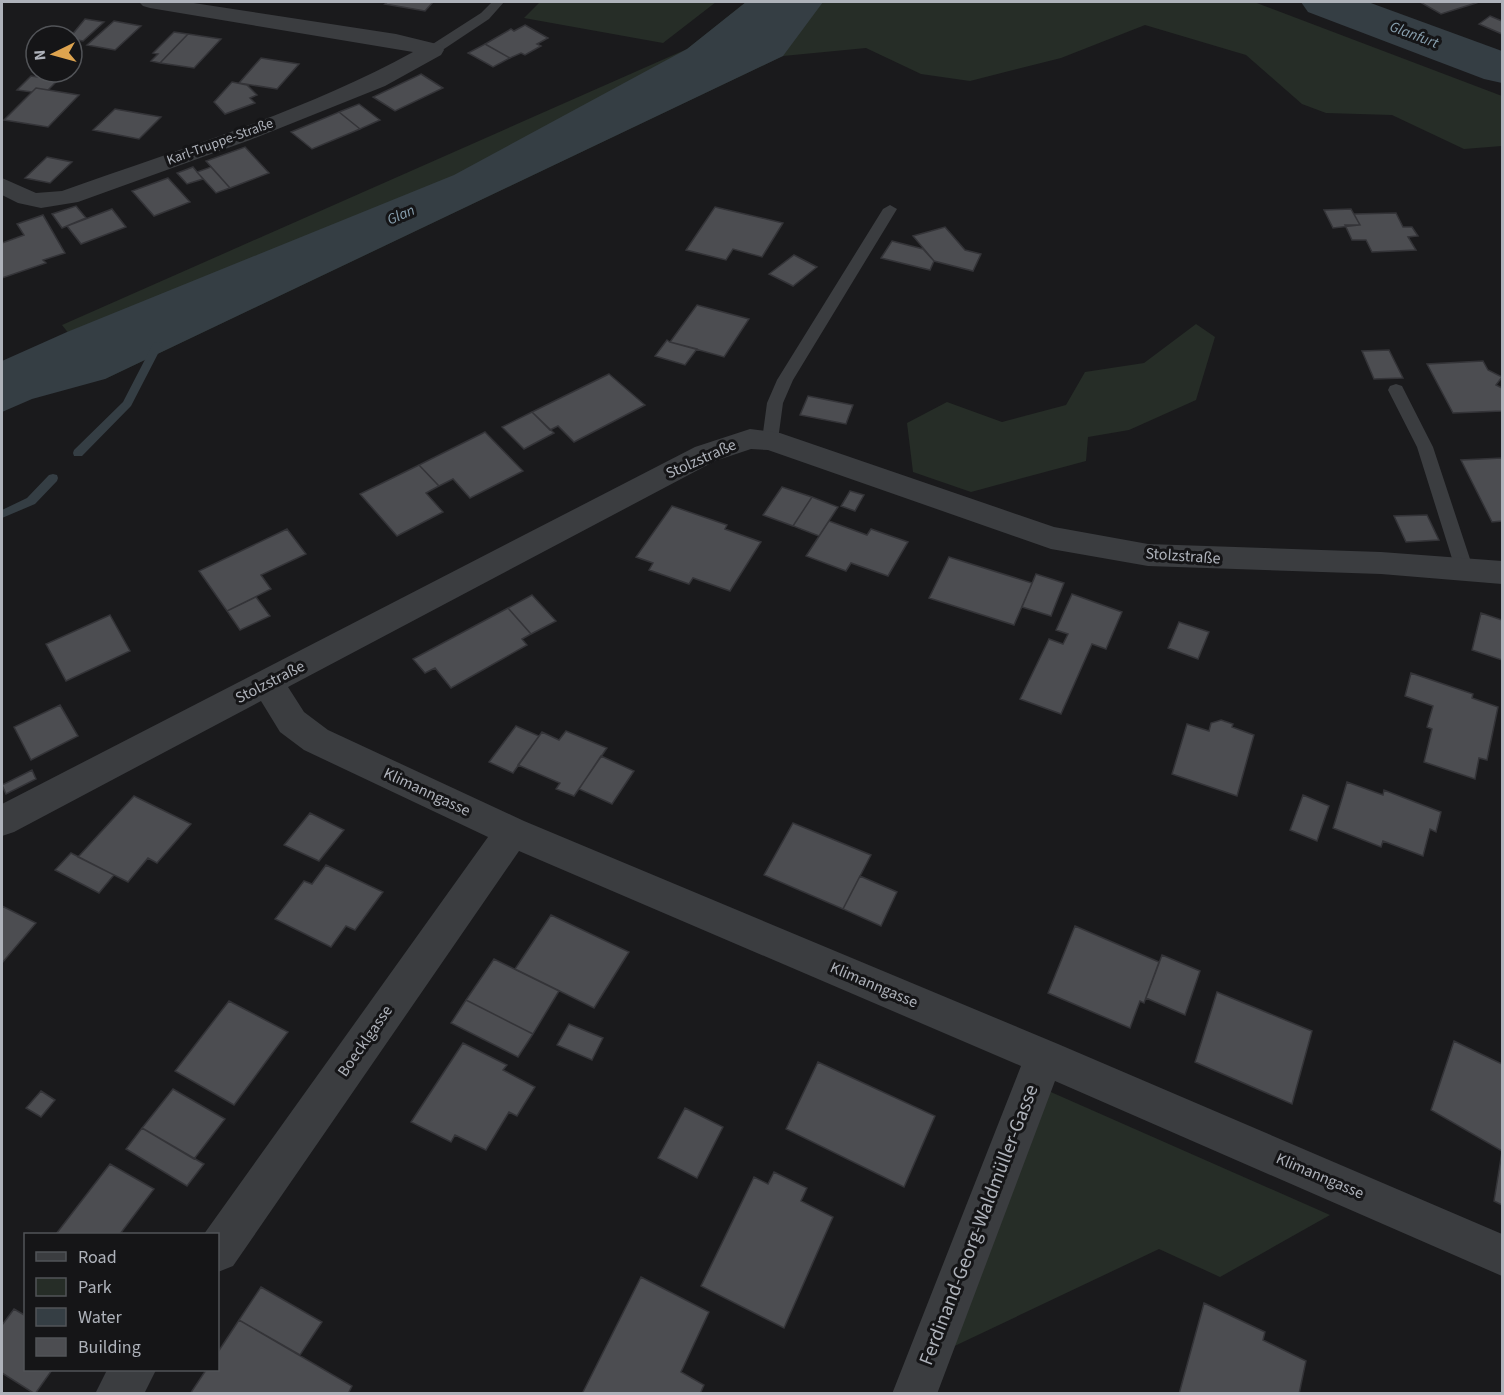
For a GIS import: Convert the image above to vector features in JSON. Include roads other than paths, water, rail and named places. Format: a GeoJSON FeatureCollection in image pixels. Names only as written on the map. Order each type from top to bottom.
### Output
{"type":"FeatureCollection","features":[{"type":"Feature","properties":{"kind":"street"},"geometry":{"type":"LineString","coordinates":[[150,2],[396,41],[433,50]]}},
{"type":"Feature","properties":{"kind":"street","name":"Karl-Truppe-Straße"},"geometry":{"type":"LineString","coordinates":[[2,185],[29,201],[50,202],[69,197],[242,135],[377,81],[433,50]]}},
{"type":"Feature","properties":{"kind":"street","name":"Stolzstraße"},"geometry":{"type":"LineString","coordinates":[[2,821],[705,454],[750,439],[770,440],[1051,538],[1148,555],[1381,563],[1503,573]]}},
{"type":"Feature","properties":{"kind":"street","name":"Klimanngasse"},"geometry":{"type":"LineString","coordinates":[[268,684],[292,722],[316,740],[512,832],[1044,1057],[1503,1255]]}},
{"type":"Feature","properties":{"kind":"street","name":"Boecklgasse"},"geometry":{"type":"LineString","coordinates":[[219,1250],[512,832]]}},
{"type":"Feature","properties":{"kind":"street","name":"Ferdinand-Georg-Waldmüller-Gasse"},"geometry":{"type":"LineString","coordinates":[[914,1394],[1044,1057]]}},
{"type":"Feature","properties":{"kind":"street"},"geometry":{"type":"LineString","coordinates":[[117,1394],[133,1371]]}},
{"type":"Feature","properties":{"kind":"lane","name":"Karl-Truppe-Straße"},"geometry":{"type":"LineString","coordinates":[[433,50],[485,16],[498,2]]}},
{"type":"Feature","properties":{"kind":"lane"},"geometry":{"type":"LineString","coordinates":[[770,440],[775,403],[785,380],[890,209]]}},
{"type":"Feature","properties":{"kind":"lane"},"geometry":{"type":"LineString","coordinates":[[1396,390],[1425,447],[1464,568]]}},
{"type":"Feature","properties":{"kind":"water","name":"Glan"},"geometry":{"type":"Polygon","coordinates":[[[746,2],[823,2],[783,56],[105,379],[32,399],[2,412],[2,361],[67,332],[454,175],[687,49],[746,2]]]}},
{"type":"Feature","properties":{"kind":"waterway","name":"Glanfurt"},"geometry":{"type":"LineString","coordinates":[[1325,2],[1502,68]]}},
{"type":"Feature","properties":{"kind":"waterway"},"geometry":{"type":"LineString","coordinates":[[78,453],[127,404],[158,344]]}},
{"type":"Feature","properties":{"kind":"waterway"},"geometry":{"type":"LineString","coordinates":[[2,514],[31,501],[53,478]]}}]}
